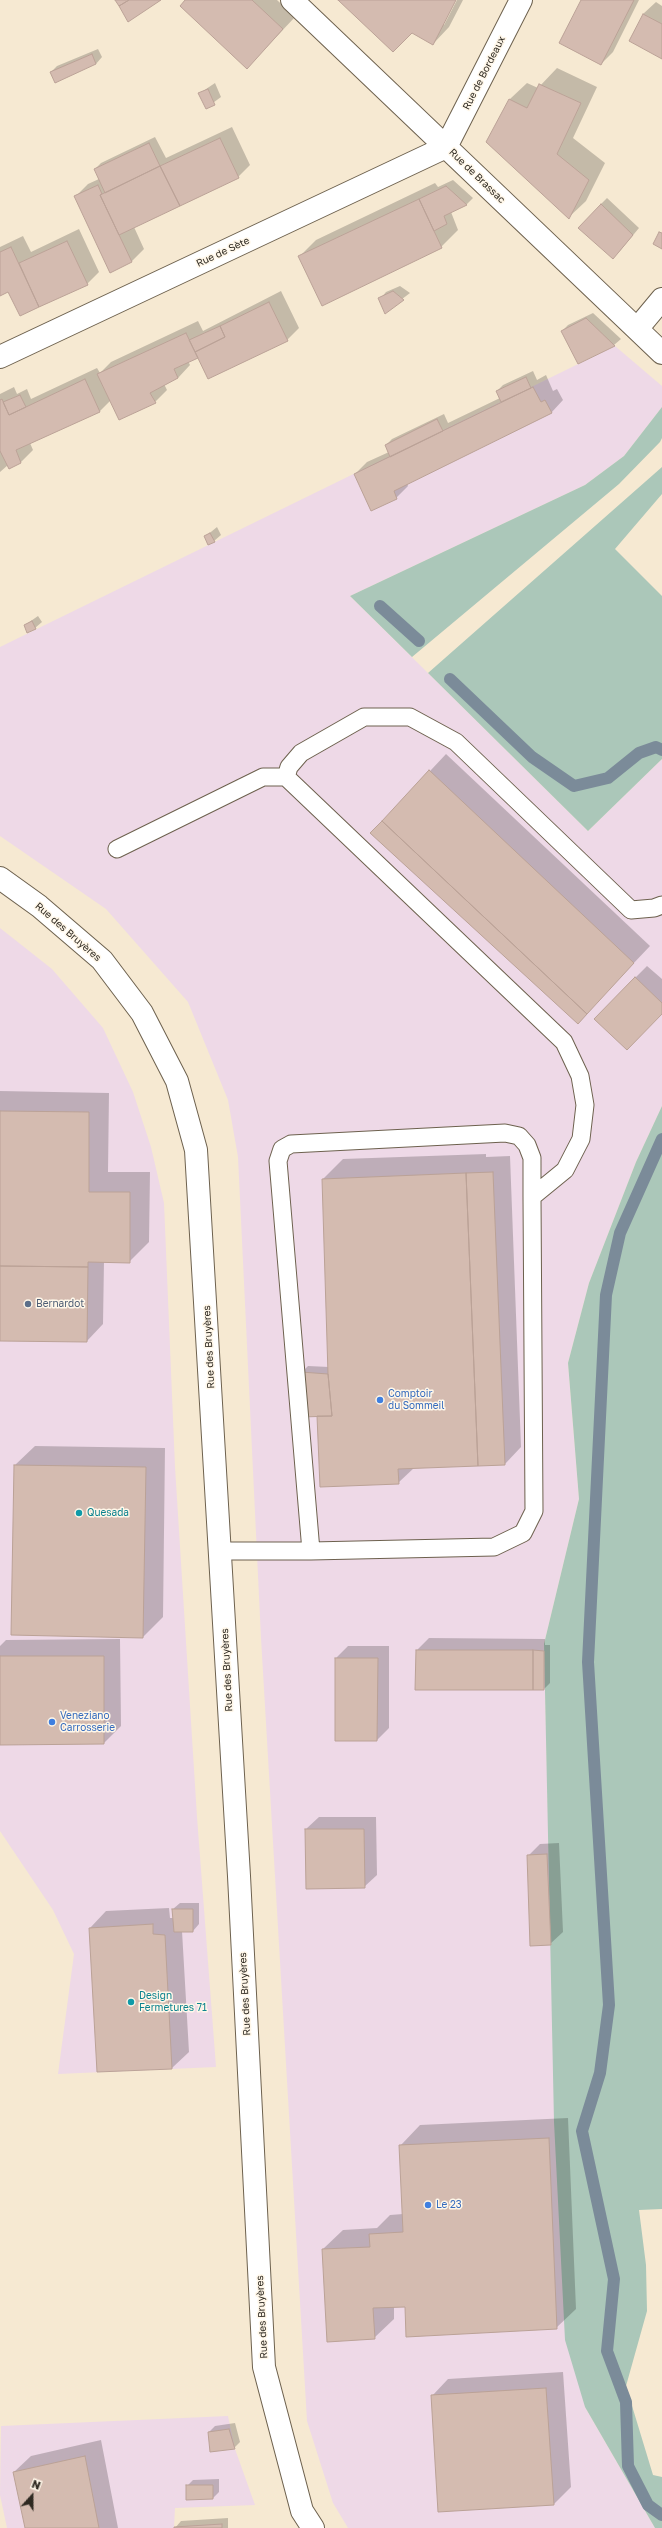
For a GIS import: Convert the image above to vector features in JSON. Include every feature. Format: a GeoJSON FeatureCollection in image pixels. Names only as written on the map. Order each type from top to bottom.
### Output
{"type":"FeatureCollection","features":[{"type":"Feature","properties":{"kind":"street","name":"Rue de Brassac"},"geometry":{"type":"LineString","coordinates":[[292,0],[662,353]]}},
{"type":"Feature","properties":{"kind":"street","name":"Rue de Bordeaux"},"geometry":{"type":"LineString","coordinates":[[446,147],[521,0]]}},
{"type":"Feature","properties":{"kind":"street","name":"Rue de Sète"},"geometry":{"type":"LineString","coordinates":[[0,357],[446,147]]}},
{"type":"Feature","properties":{"kind":"street"},"geometry":{"type":"LineString","coordinates":[[637,329],[662,299]]}},
{"type":"Feature","properties":{"kind":"street","name":"Rue des Bruyères"},"geometry":{"type":"LineString","coordinates":[[0,878],[39,906],[102,960],[142,1013],[178,1081],[196,1150],[220,1551],[264,2367],[302,2511],[313,2528]]}},
{"type":"Feature","properties":{"kind":"lane"},"geometry":{"type":"LineString","coordinates":[[286,778],[289,766],[301,753],[364,717],[410,717],[456,742],[631,910],[654,908],[662,905]]}},
{"type":"Feature","properties":{"kind":"lane"},"geometry":{"type":"LineString","coordinates":[[117,848],[263,777],[286,778],[564,1042],[580,1076],[585,1105],[581,1139],[565,1170],[532,1197]]}},
{"type":"Feature","properties":{"kind":"lane"},"geometry":{"type":"LineString","coordinates":[[220,1551],[312,1551],[494,1547],[523,1533],[534,1511],[532,1158],[527,1145],[519,1136],[505,1134],[291,1144],[282,1149],[278,1161],[312,1551]]}},
{"type":"Feature","properties":{"kind":"shaded area"},"geometry":{"type":"Polygon","coordinates":[[[615,346],[662,386],[662,407],[624,456],[585,485],[350,596],[588,831],[662,759],[662,1106],[636,1162],[589,1283],[568,1363],[579,1499],[544,1644],[551,1945],[585,2407],[655,2528],[348,2528],[333,2503],[307,2421],[261,1638],[238,1157],[228,1100],[188,1002],[106,909],[0,836],[0,647],[615,346]]]}},
{"type":"Feature","properties":{"kind":"shaded area"},"geometry":{"type":"Polygon","coordinates":[[[0,928],[52,969],[103,1028],[133,1092],[151,1147],[164,1203],[175,1467],[197,1817],[216,2067],[58,2074],[74,1954],[53,1910],[0,1831],[0,928]]]}},
{"type":"Feature","properties":{"kind":"shaded area"},"geometry":{"type":"Polygon","coordinates":[[[228,2416],[235,2449],[255,2505],[175,2508],[174,2527],[222,2524],[222,2528],[7,2528],[0,2495],[1,2426],[228,2416]]]}},
{"type":"Feature","properties":{"kind":"green space"},"geometry":{"type":"Polygon","coordinates":[[[662,407],[662,438],[660,442],[619,484],[412,657],[350,596],[585,485],[624,456],[662,407]]]}},
{"type":"Feature","properties":{"kind":"green space"},"geometry":{"type":"Polygon","coordinates":[[[662,467],[662,494],[615,549],[662,596],[662,759],[588,831],[428,673],[662,467]]]}},
{"type":"Feature","properties":{"kind":"green space"},"geometry":{"type":"Polygon","coordinates":[[[662,1106],[662,2209],[639,2210],[646,2265],[647,2311],[626,2386],[653,2475],[662,2477],[662,2528],[655,2528],[585,2407],[565,2340],[554,2122],[544,1644],[579,1499],[568,1363],[589,1283],[636,1162],[662,1106]]]}},
{"type":"Feature","properties":{"kind":"building"},"geometry":{"type":"Polygon","coordinates":[[[115,0],[129,0],[119,6],[115,0]]]}},
{"type":"Feature","properties":{"kind":"building"},"geometry":{"type":"Polygon","coordinates":[[[129,0],[161,0],[128,22],[119,6],[129,0]]]}},
{"type":"Feature","properties":{"kind":"building"},"geometry":{"type":"Polygon","coordinates":[[[185,0],[252,0],[283,29],[247,69],[180,6],[185,0]]]}},
{"type":"Feature","properties":{"kind":"building"},"geometry":{"type":"Polygon","coordinates":[[[338,0],[456,0],[433,45],[412,33],[393,52],[338,0]]]}},
{"type":"Feature","properties":{"kind":"building"},"geometry":{"type":"Polygon","coordinates":[[[581,0],[634,0],[601,65],[559,43],[581,0]]]}},
{"type":"Feature","properties":{"kind":"building"},"geometry":{"type":"Polygon","coordinates":[[[643,14],[662,24],[662,59],[629,41],[643,14]]]}},
{"type":"Feature","properties":{"kind":"building"},"geometry":{"type":"Polygon","coordinates":[[[92,54],[96,64],[55,83],[50,72],[92,54]]]}},
{"type":"Feature","properties":{"kind":"building"},"geometry":{"type":"Polygon","coordinates":[[[539,84],[581,103],[557,154],[589,180],[569,219],[486,142],[509,99],[527,108],[539,84]]]}},
{"type":"Feature","properties":{"kind":"building"},"geometry":{"type":"Polygon","coordinates":[[[208,89],[215,105],[206,109],[198,93],[208,89]]]}},
{"type":"Feature","properties":{"kind":"building"},"geometry":{"type":"Polygon","coordinates":[[[220,138],[239,178],[180,206],[160,166],[220,138]]]}},
{"type":"Feature","properties":{"kind":"building"},"geometry":{"type":"Polygon","coordinates":[[[149,143],[160,166],[105,193],[94,169],[149,143]]]}},
{"type":"Feature","properties":{"kind":"building"},"geometry":{"type":"Polygon","coordinates":[[[160,166],[180,206],[119,235],[100,195],[160,166]]]}},
{"type":"Feature","properties":{"kind":"building"},"geometry":{"type":"Polygon","coordinates":[[[98,185],[102,194],[100,195],[132,262],[110,273],[74,196],[98,185]]]}},
{"type":"Feature","properties":{"kind":"building"},"geometry":{"type":"Polygon","coordinates":[[[446,186],[467,205],[444,216],[447,224],[434,231],[419,199],[446,186]]]}},
{"type":"Feature","properties":{"kind":"building"},"geometry":{"type":"Polygon","coordinates":[[[419,199],[442,248],[322,306],[298,256],[419,199]]]}},
{"type":"Feature","properties":{"kind":"building"},"geometry":{"type":"Polygon","coordinates":[[[601,204],[633,235],[613,259],[578,228],[601,204]]]}},
{"type":"Feature","properties":{"kind":"building"},"geometry":{"type":"Polygon","coordinates":[[[659,232],[662,233],[662,249],[653,244],[659,232]]]}},
{"type":"Feature","properties":{"kind":"building"},"geometry":{"type":"Polygon","coordinates":[[[67,241],[88,285],[39,307],[19,263],[67,241]]]}},
{"type":"Feature","properties":{"kind":"building"},"geometry":{"type":"Polygon","coordinates":[[[11,247],[39,307],[20,316],[8,292],[0,296],[0,252],[11,247]]]}},
{"type":"Feature","properties":{"kind":"building"},"geometry":{"type":"Polygon","coordinates":[[[393,291],[404,300],[385,314],[378,298],[393,291]]]}},
{"type":"Feature","properties":{"kind":"building"},"geometry":{"type":"Polygon","coordinates":[[[269,302],[288,341],[208,379],[195,352],[225,337],[220,326],[269,302]]]}},
{"type":"Feature","properties":{"kind":"building"},"geometry":{"type":"Polygon","coordinates":[[[586,318],[615,346],[578,364],[561,331],[586,318]]]}},
{"type":"Feature","properties":{"kind":"building"},"geometry":{"type":"Polygon","coordinates":[[[220,326],[225,337],[195,352],[189,340],[220,326]]]}},
{"type":"Feature","properties":{"kind":"building"},"geometry":{"type":"Polygon","coordinates":[[[186,333],[198,358],[174,369],[178,378],[150,393],[156,403],[119,420],[97,374],[186,333]]]}},
{"type":"Feature","properties":{"kind":"building"},"geometry":{"type":"Polygon","coordinates":[[[526,377],[531,388],[501,402],[496,391],[526,377]]]}},
{"type":"Feature","properties":{"kind":"building"},"geometry":{"type":"Polygon","coordinates":[[[85,379],[100,412],[16,450],[21,463],[9,469],[0,451],[0,400],[2,399],[9,415],[85,379]]]}},
{"type":"Feature","properties":{"kind":"building"},"geometry":{"type":"Polygon","coordinates":[[[533,387],[541,402],[545,400],[552,413],[394,491],[397,499],[371,511],[354,474],[533,387]]]}},
{"type":"Feature","properties":{"kind":"building"},"geometry":{"type":"Polygon","coordinates":[[[20,395],[26,407],[9,415],[3,402],[20,395]]]}},
{"type":"Feature","properties":{"kind":"building"},"geometry":{"type":"Polygon","coordinates":[[[437,419],[443,431],[390,457],[385,445],[437,419]]]}},
{"type":"Feature","properties":{"kind":"building"},"geometry":{"type":"Polygon","coordinates":[[[210,533],[215,542],[208,545],[204,536],[210,533]]]}},
{"type":"Feature","properties":{"kind":"building"},"geometry":{"type":"Polygon","coordinates":[[[32,621],[36,629],[27,633],[24,625],[32,621]]]}},
{"type":"Feature","properties":{"kind":"building"},"geometry":{"type":"Polygon","coordinates":[[[429,770],[634,963],[587,1014],[382,821],[429,770]]]}},
{"type":"Feature","properties":{"kind":"building"},"geometry":{"type":"Polygon","coordinates":[[[382,821],[587,1014],[578,1024],[370,833],[382,821]]]}},
{"type":"Feature","properties":{"kind":"building"},"geometry":{"type":"Polygon","coordinates":[[[635,977],[662,1003],[662,1014],[627,1050],[594,1019],[635,977]]]}},
{"type":"Feature","properties":{"kind":"building"},"geometry":{"type":"Polygon","coordinates":[[[0,1111],[89,1112],[89,1192],[130,1192],[130,1263],[88,1262],[88,1267],[0,1266],[0,1111]]]}},
{"type":"Feature","properties":{"kind":"building"},"geometry":{"type":"Polygon","coordinates":[[[493,1172],[505,1465],[478,1466],[466,1173],[493,1172]]]}},
{"type":"Feature","properties":{"kind":"building"},"geometry":{"type":"Polygon","coordinates":[[[466,1173],[478,1466],[398,1469],[399,1484],[320,1487],[317,1416],[332,1416],[328,1374],[322,1179],[466,1173]]]}},
{"type":"Feature","properties":{"kind":"building"},"geometry":{"type":"Polygon","coordinates":[[[0,1266],[88,1267],[87,1342],[0,1341],[0,1266]]]}},
{"type":"Feature","properties":{"kind":"building"},"geometry":{"type":"Polygon","coordinates":[[[301,1372],[328,1374],[332,1416],[302,1417],[301,1372]]]}},
{"type":"Feature","properties":{"kind":"building","name":"Quesada"},"geometry":{"type":"Polygon","coordinates":[[[14,1465],[146,1467],[143,1638],[11,1635],[14,1465]]]}},
{"type":"Feature","properties":{"kind":"building"},"geometry":{"type":"Polygon","coordinates":[[[416,1650],[533,1650],[533,1690],[415,1690],[416,1650]]]}},
{"type":"Feature","properties":{"kind":"building"},"geometry":{"type":"Polygon","coordinates":[[[533,1650],[544,1651],[544,1690],[533,1690],[533,1650]]]}},
{"type":"Feature","properties":{"kind":"building","name":"Veneziano Carrosserie"},"geometry":{"type":"Polygon","coordinates":[[[0,1656],[104,1656],[104,1744],[0,1745],[0,1656]]]}},
{"type":"Feature","properties":{"kind":"building"},"geometry":{"type":"Polygon","coordinates":[[[335,1658],[378,1658],[377,1741],[335,1741],[335,1658]]]}},
{"type":"Feature","properties":{"kind":"building"},"geometry":{"type":"Polygon","coordinates":[[[305,1829],[364,1829],[365,1888],[306,1889],[305,1829]]]}},
{"type":"Feature","properties":{"kind":"building"},"geometry":{"type":"Polygon","coordinates":[[[547,1854],[551,1945],[530,1946],[527,1855],[547,1854]]]}},
{"type":"Feature","properties":{"kind":"building"},"geometry":{"type":"Polygon","coordinates":[[[172,1909],[193,1909],[193,1932],[174,1932],[172,1909]]]}},
{"type":"Feature","properties":{"kind":"building","name":"Design Fermetures 71"},"geometry":{"type":"Polygon","coordinates":[[[153,1924],[153,1934],[165,1935],[172,2069],[97,2072],[89,1928],[153,1924]]]}},
{"type":"Feature","properties":{"kind":"building"},"geometry":{"type":"Polygon","coordinates":[[[549,2138],[557,2329],[406,2337],[405,2307],[373,2308],[375,2339],[327,2342],[322,2249],[370,2247],[369,2234],[403,2232],[399,2145],[549,2138]]]}},
{"type":"Feature","properties":{"kind":"building"},"geometry":{"type":"Polygon","coordinates":[[[546,2388],[554,2505],[438,2512],[431,2395],[546,2388]]]}},
{"type":"Feature","properties":{"kind":"building"},"geometry":{"type":"Polygon","coordinates":[[[229,2429],[235,2449],[210,2452],[208,2432],[229,2429]]]}},
{"type":"Feature","properties":{"kind":"building"},"geometry":{"type":"Polygon","coordinates":[[[85,2456],[99,2528],[25,2528],[13,2472],[85,2456]]]}},
{"type":"Feature","properties":{"kind":"building"},"geometry":{"type":"Polygon","coordinates":[[[186,2485],[213,2485],[213,2499],[186,2500],[186,2485]]]}},
{"type":"Feature","properties":{"kind":"building"},"geometry":{"type":"Polygon","coordinates":[[[222,2524],[222,2528],[174,2528],[174,2527],[222,2524]]]}},
{"type":"Feature","properties":{"kind":"waterway"},"geometry":{"type":"LineString","coordinates":[[380,606],[419,641]]}},
{"type":"Feature","properties":{"kind":"waterway"},"geometry":{"type":"LineString","coordinates":[[450,679],[532,757],[574,786],[608,778],[639,753],[656,747],[662,750]]}},
{"type":"Feature","properties":{"kind":"waterway"},"geometry":{"type":"LineString","coordinates":[[662,1139],[620,1233],[606,1295],[588,1662],[609,2005],[600,2073],[582,2131],[614,2279],[607,2351],[626,2402],[628,2466],[648,2505],[662,2515]]}},
{"type":"Feature","properties":{"kind":"place","name":"Bernardot"},"geometry":{"type":"Point","coordinates":[28,1304]}},
{"type":"Feature","properties":{"kind":"place","name":"Comptoir du Sommeil"},"geometry":{"type":"Point","coordinates":[380,1400]}},
{"type":"Feature","properties":{"kind":"place","name":"Quesada"},"geometry":{"type":"Point","coordinates":[79,1513]}},
{"type":"Feature","properties":{"kind":"place","name":"Veneziano Carrosserie"},"geometry":{"type":"Point","coordinates":[52,1722]}},
{"type":"Feature","properties":{"kind":"place","name":"Design Fermetures 71"},"geometry":{"type":"Point","coordinates":[131,2002]}},
{"type":"Feature","properties":{"kind":"place","name":"Le 23"},"geometry":{"type":"Point","coordinates":[428,2205]}}]}
